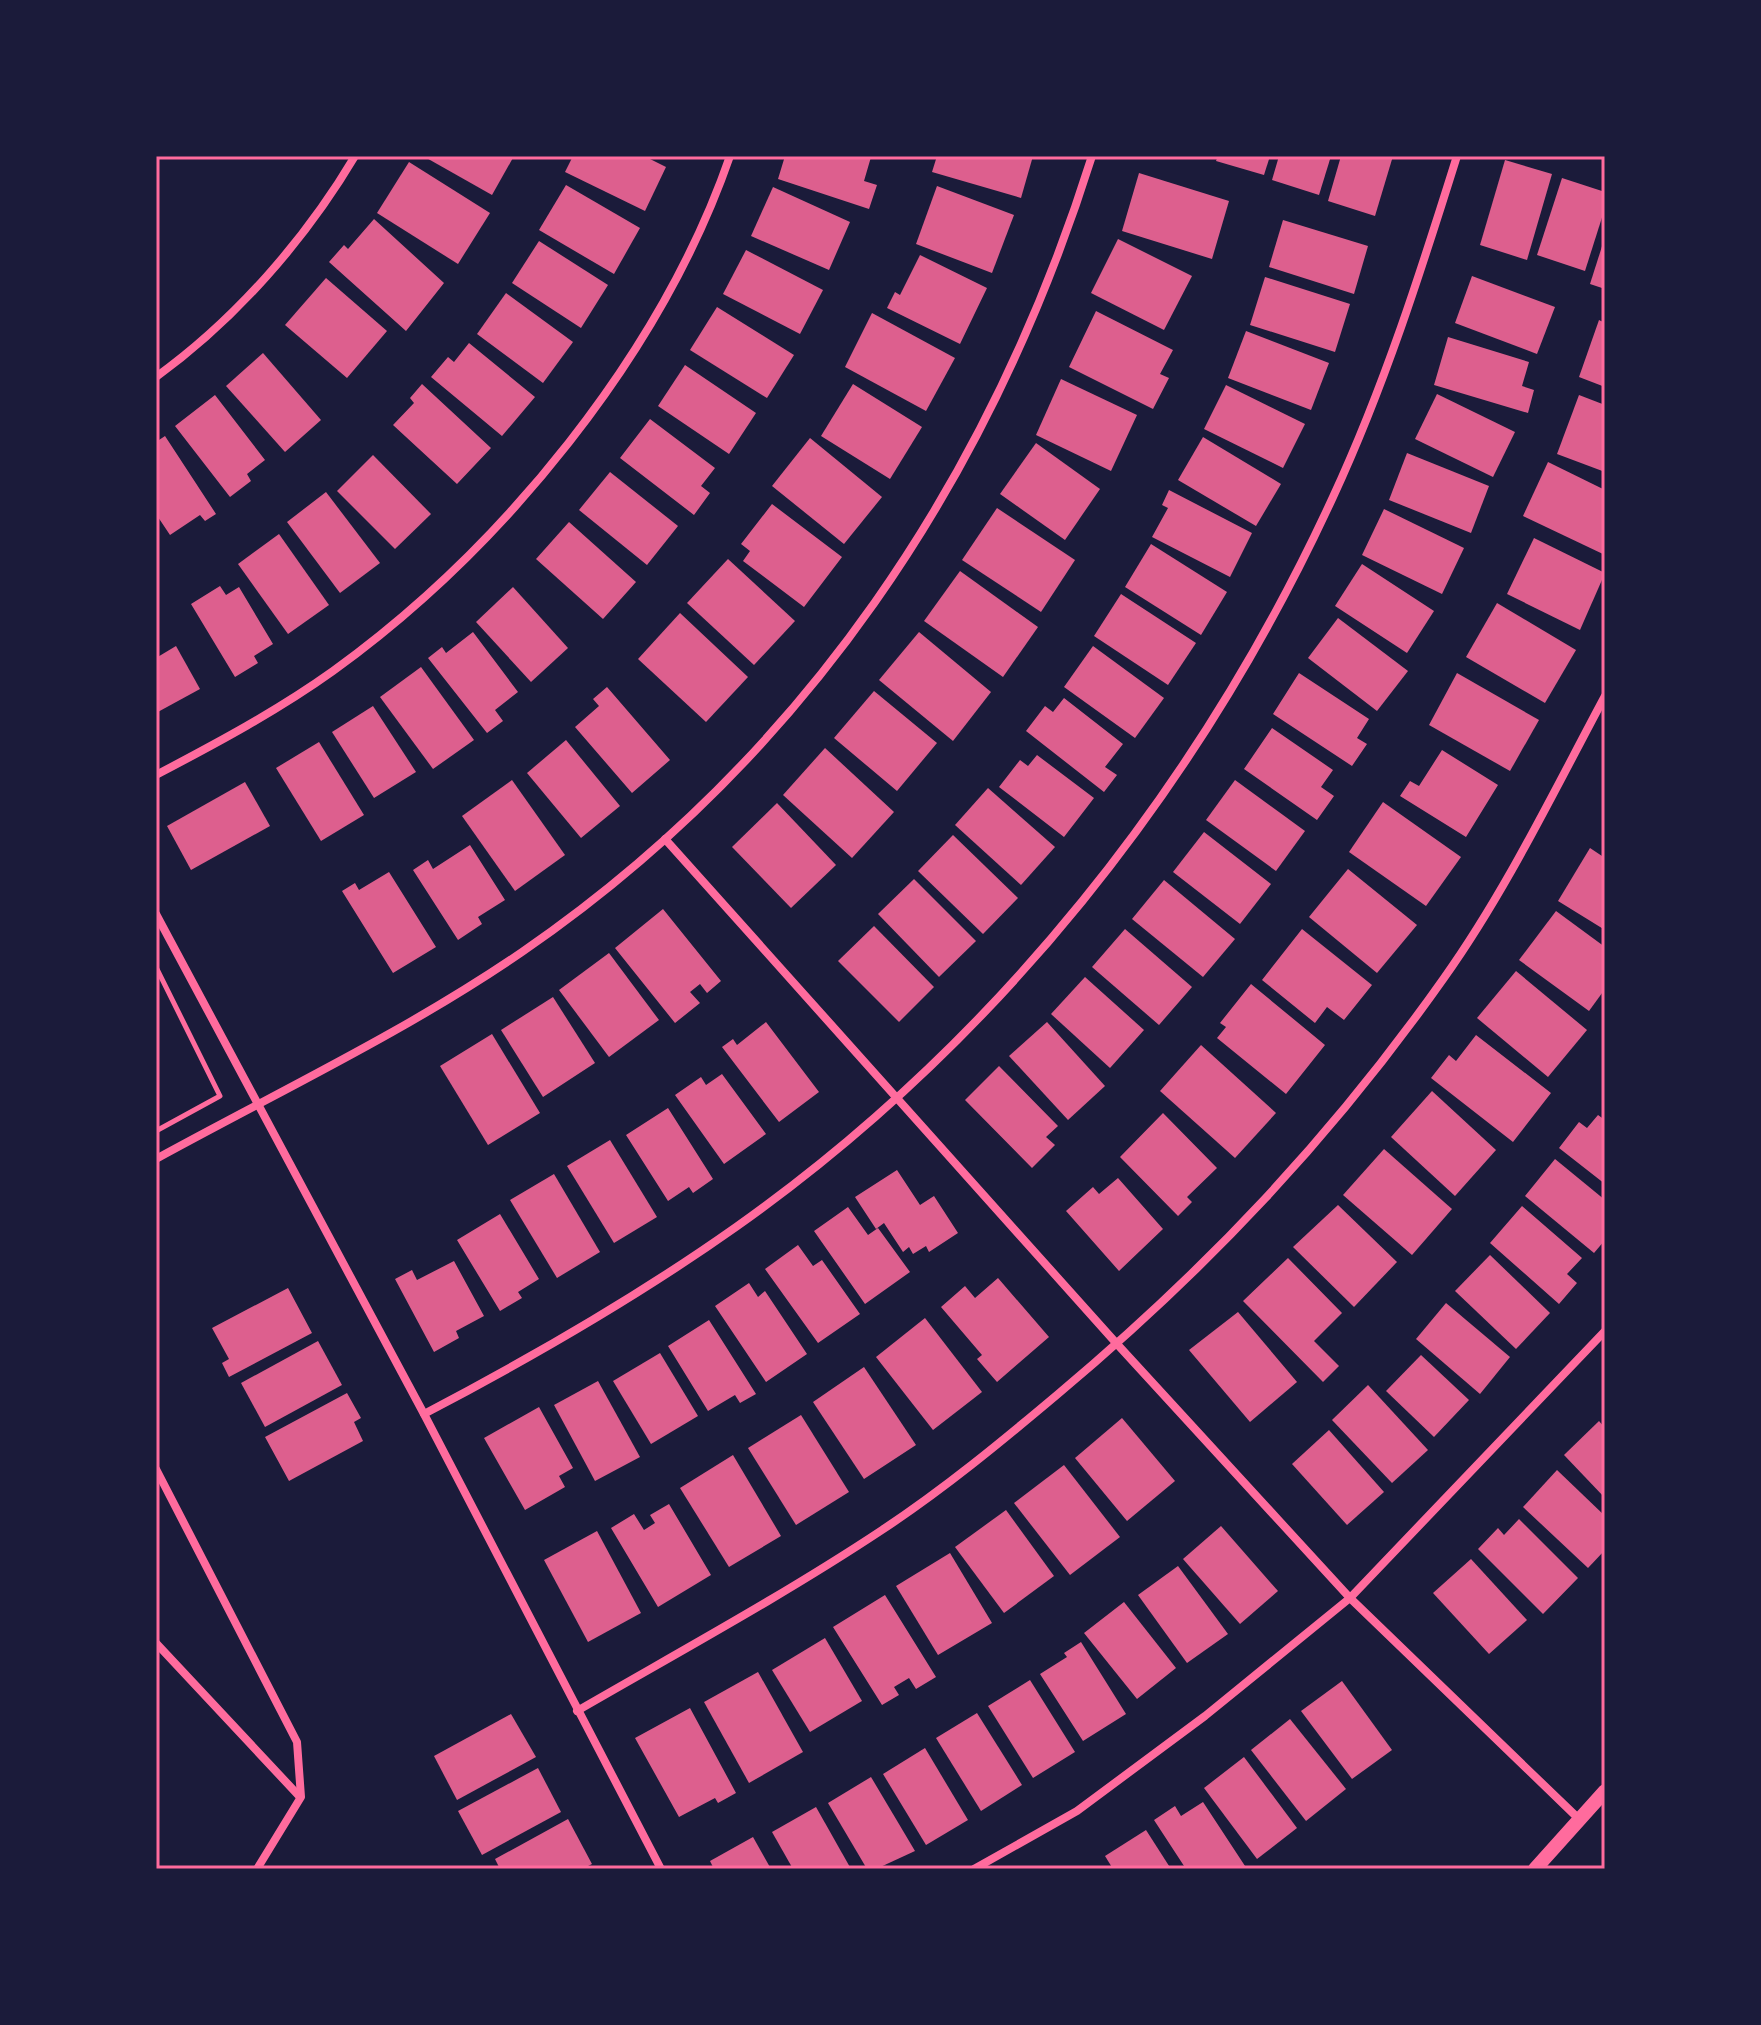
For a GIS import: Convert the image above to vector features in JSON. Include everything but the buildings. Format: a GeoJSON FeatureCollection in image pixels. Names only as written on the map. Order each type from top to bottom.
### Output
{"type":"FeatureCollection","features":[{"type":"Feature","properties":{"kind":"street"},"geometry":{"type":"LineString","coordinates":[[156,377],[226,317],[273,268],[355,156]]}},
{"type":"Feature","properties":{"kind":"street"},"geometry":{"type":"LineString","coordinates":[[156,775],[250,725],[333,671],[428,592],[526,492],[572,437],[645,331],[701,226],[730,156]]}},
{"type":"Feature","properties":{"kind":"street"},"geometry":{"type":"LineString","coordinates":[[156,1159],[467,989],[591,901],[665,839],[778,727],[878,602],[919,539],[1003,389],[1069,230],[1092,156]]}},
{"type":"Feature","properties":{"kind":"street"},"geometry":{"type":"LineString","coordinates":[[424,1414],[560,1339],[685,1261],[802,1177],[898,1095],[1006,991],[1079,908],[1150,817],[1223,702],[1284,597],[1334,496],[1386,373],[1457,156]]}},
{"type":"Feature","properties":{"kind":"street"},"geometry":{"type":"LineString","coordinates":[[577,1711],[810,1576],[885,1528],[976,1463],[1117,1344],[1251,1218],[1334,1123],[1445,976],[1535,827],[1605,696]]}},
{"type":"Feature","properties":{"kind":"street"},"geometry":{"type":"LineString","coordinates":[[665,839],[898,1095],[1117,1344],[1350,1598],[1580,1820]]}},
{"type":"Feature","properties":{"kind":"street"},"geometry":{"type":"LineString","coordinates":[[156,914],[424,1414],[661,1869]]}},
{"type":"Feature","properties":{"kind":"street"},"geometry":{"type":"LineString","coordinates":[[974,1869],[1077,1811],[1205,1716],[1350,1598],[1605,1331]]}},
{"type":"Feature","properties":{"kind":"street"},"geometry":{"type":"LineString","coordinates":[[156,1469],[297,1742],[301,1797],[257,1869]]}},
{"type":"Feature","properties":{"kind":"street"},"geometry":{"type":"LineString","coordinates":[[156,1643],[301,1797]]}},
{"type":"Feature","properties":{"kind":"street"},"geometry":{"type":"LineString","coordinates":[[1535,1869],[1605,1791]]}},
{"type":"Feature","properties":{"kind":"path"},"geometry":{"type":"LineString","coordinates":[[156,967],[220,1096],[156,1131]]}},
{"type":"Feature","properties":{"kind":"path"},"geometry":{"type":"LineString","coordinates":[[156,974],[163,980]]}}]}
